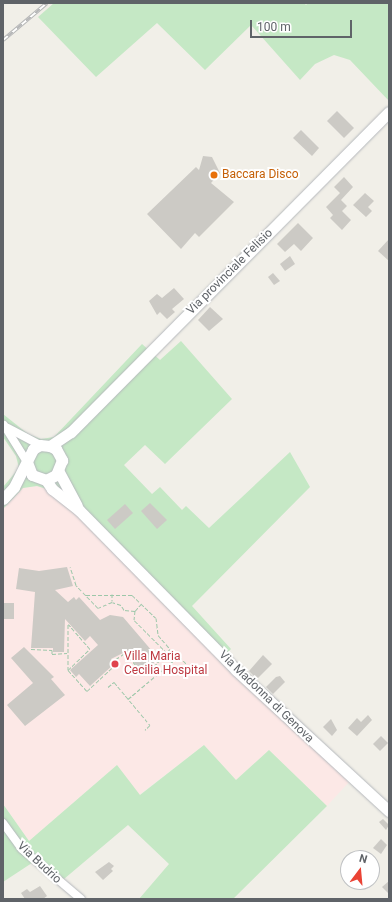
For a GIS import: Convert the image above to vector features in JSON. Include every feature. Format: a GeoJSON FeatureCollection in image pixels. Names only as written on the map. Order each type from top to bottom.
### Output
{"type":"FeatureCollection","features":[{"type":"Feature","properties":{"kind":"main road","name":"Via provinciale Felisio"},"geometry":{"type":"LineString","coordinates":[[71,432],[389,112]]}},
{"type":"Feature","properties":{"kind":"main road"},"geometry":{"type":"LineString","coordinates":[[3,499],[14,487],[33,449],[45,445],[71,432]]}},
{"type":"Feature","properties":{"kind":"main road"},"geometry":{"type":"LineString","coordinates":[[14,487],[42,479],[59,472],[62,465],[60,455],[71,432]]}},
{"type":"Feature","properties":{"kind":"main road"},"geometry":{"type":"LineString","coordinates":[[45,445],[60,455]]}},
{"type":"Feature","properties":{"kind":"main road"},"geometry":{"type":"LineString","coordinates":[[27,462],[32,475],[42,479]]}},
{"type":"Feature","properties":{"kind":"main road","name":"Via Madonna di Genova"},"geometry":{"type":"LineString","coordinates":[[59,472],[79,510]]}},
{"type":"Feature","properties":{"kind":"main road","name":"Via Madonna di Genova"},"geometry":{"type":"LineString","coordinates":[[42,479],[52,489],[79,510],[236,670],[389,811]]}},
{"type":"Feature","properties":{"kind":"street"},"geometry":{"type":"LineString","coordinates":[[4,424],[45,445]]}},
{"type":"Feature","properties":{"kind":"street"},"geometry":{"type":"LineString","coordinates":[[4,424],[27,462]]}},
{"type":"Feature","properties":{"kind":"street","name":"Via Budrio"},"geometry":{"type":"LineString","coordinates":[[3,822],[22,849],[81,899]]}},
{"type":"Feature","properties":{"kind":"path"},"geometry":{"type":"LineString","coordinates":[[70,567],[76,585],[98,608],[112,602],[121,605],[124,610],[135,611]]}},
{"type":"Feature","properties":{"kind":"path"},"geometry":{"type":"LineString","coordinates":[[112,594],[112,602]]}},
{"type":"Feature","properties":{"kind":"path"},"geometry":{"type":"LineString","coordinates":[[68,670],[90,649],[68,624],[68,670],[87,691],[115,665],[116,659],[125,653],[145,675],[170,649],[158,635],[156,618],[132,595],[85,595]]}},
{"type":"Feature","properties":{"kind":"path"},"geometry":{"type":"LineString","coordinates":[[141,604],[135,611],[134,620],[166,653]]}},
{"type":"Feature","properties":{"kind":"path"},"geometry":{"type":"LineString","coordinates":[[31,649],[52,650],[52,654],[68,653]]}},
{"type":"Feature","properties":{"kind":"path"},"geometry":{"type":"LineString","coordinates":[[128,699],[179,656],[197,675]]}},
{"type":"Feature","properties":{"kind":"path"},"geometry":{"type":"LineString","coordinates":[[108,688],[114,682],[150,725],[145,730]]}},
{"type":"Feature","properties":{"kind":"shaded area","name":"Villa Maria Cecilia Hospital"},"geometry":{"type":"Polygon","coordinates":[[[37,486],[53,491],[349,782],[327,806],[269,750],[236,780],[204,745],[139,795],[117,765],[29,841],[3,804],[3,509],[22,488],[37,486]]]}},
{"type":"Feature","properties":{"kind":"green space"},"geometry":{"type":"Polygon","coordinates":[[[54,3],[304,3],[306,5],[308,3],[389,3],[389,101],[350,60],[334,55],[315,64],[300,80],[251,25],[205,70],[157,23],[96,77],[38,17],[54,3]]]}},
{"type":"Feature","properties":{"kind":"green space"},"geometry":{"type":"Polygon","coordinates":[[[181,341],[232,399],[165,464],[145,445],[124,465],[152,494],[160,487],[182,510],[186,506],[209,528],[290,452],[310,487],[192,606],[231,649],[221,659],[53,491],[37,486],[23,488],[3,509],[3,487],[19,468],[16,456],[3,437],[3,414],[28,434],[41,439],[54,437],[142,344],[160,360],[181,341]]]}},
{"type":"Feature","properties":{"kind":"green space"},"geometry":{"type":"Polygon","coordinates":[[[204,745],[236,780],[269,750],[327,806],[233,899],[139,899],[169,864],[128,825],[64,879],[38,859],[3,882],[3,804],[29,841],[117,765],[140,795],[204,745]]]}},
{"type":"Feature","properties":{"kind":"building"},"geometry":{"type":"Polygon","coordinates":[[[337,111],[354,128],[344,138],[327,121],[337,111]]]}},
{"type":"Feature","properties":{"kind":"building"},"geometry":{"type":"Polygon","coordinates":[[[301,130],[319,148],[312,156],[293,138],[301,130]]]}},
{"type":"Feature","properties":{"kind":"building"},"geometry":{"type":"Polygon","coordinates":[[[203,156],[212,157],[220,173],[211,183],[234,202],[199,237],[195,233],[181,249],[147,214],[196,167],[199,170],[203,156]]]}},
{"type":"Feature","properties":{"kind":"building"},"geometry":{"type":"Polygon","coordinates":[[[344,177],[353,187],[341,200],[347,206],[342,211],[351,220],[342,230],[330,218],[333,215],[326,207],[340,193],[334,187],[344,177]]]}},
{"type":"Feature","properties":{"kind":"building"},"geometry":{"type":"Polygon","coordinates":[[[365,193],[374,201],[368,207],[372,211],[366,217],[353,205],[365,193]]]}},
{"type":"Feature","properties":{"kind":"building"},"geometry":{"type":"Polygon","coordinates":[[[298,223],[313,238],[301,251],[294,244],[285,252],[277,244],[298,223]]]}},
{"type":"Feature","properties":{"kind":"building"},"geometry":{"type":"Polygon","coordinates":[[[389,239],[389,261],[378,251],[389,239]]]}},
{"type":"Feature","properties":{"kind":"building"},"geometry":{"type":"Polygon","coordinates":[[[290,256],[295,264],[285,271],[280,264],[290,256]]]}},
{"type":"Feature","properties":{"kind":"building"},"geometry":{"type":"Polygon","coordinates":[[[273,273],[280,281],[274,285],[268,277],[273,273]]]}},
{"type":"Feature","properties":{"kind":"building"},"geometry":{"type":"Polygon","coordinates":[[[174,288],[184,299],[172,309],[175,312],[167,319],[160,312],[157,315],[149,301],[157,294],[162,298],[174,288]]]}},
{"type":"Feature","properties":{"kind":"building"},"geometry":{"type":"Polygon","coordinates":[[[210,307],[223,319],[209,331],[198,320],[210,307]]]}},
{"type":"Feature","properties":{"kind":"building"},"geometry":{"type":"Polygon","coordinates":[[[150,503],[167,520],[157,529],[141,511],[150,503]]]}},
{"type":"Feature","properties":{"kind":"building"},"geometry":{"type":"Polygon","coordinates":[[[125,504],[133,513],[115,529],[107,520],[125,504]]]}},
{"type":"Feature","properties":{"kind":"building"},"geometry":{"type":"Polygon","coordinates":[[[67,567],[73,586],[55,590],[68,602],[74,597],[76,600],[79,597],[100,620],[110,615],[123,617],[158,658],[144,674],[125,652],[111,659],[114,664],[90,686],[79,674],[76,677],[70,670],[98,645],[90,636],[85,641],[65,619],[64,652],[53,652],[53,648],[31,648],[35,592],[16,589],[19,568],[39,571],[67,567]]]}},
{"type":"Feature","properties":{"kind":"building"},"geometry":{"type":"Polygon","coordinates":[[[3,603],[14,603],[14,619],[4,619],[3,603]]]}},
{"type":"Feature","properties":{"kind":"building"},"geometry":{"type":"Polygon","coordinates":[[[24,647],[54,677],[51,679],[65,695],[25,726],[7,705],[33,683],[11,658],[24,647]]]}},
{"type":"Feature","properties":{"kind":"building"},"geometry":{"type":"Polygon","coordinates":[[[263,655],[272,664],[257,679],[249,671],[263,655]]]}},
{"type":"Feature","properties":{"kind":"building"},"geometry":{"type":"Polygon","coordinates":[[[280,676],[285,682],[273,694],[266,687],[276,677],[280,676]]]}},
{"type":"Feature","properties":{"kind":"building"},"geometry":{"type":"Polygon","coordinates":[[[368,715],[372,720],[357,736],[348,728],[357,718],[361,722],[368,715]]]}},
{"type":"Feature","properties":{"kind":"building"},"geometry":{"type":"Polygon","coordinates":[[[331,719],[337,730],[332,736],[323,727],[331,719]]]}},
{"type":"Feature","properties":{"kind":"building"},"geometry":{"type":"Polygon","coordinates":[[[381,736],[388,743],[380,751],[373,744],[381,736]]]}},
{"type":"Feature","properties":{"kind":"building"},"geometry":{"type":"Polygon","coordinates":[[[383,819],[389,825],[386,830],[379,822],[383,819]]]}},
{"type":"Feature","properties":{"kind":"building"},"geometry":{"type":"Polygon","coordinates":[[[381,839],[387,845],[381,854],[380,850],[373,848],[381,839]]]}},
{"type":"Feature","properties":{"kind":"building"},"geometry":{"type":"Polygon","coordinates":[[[109,862],[114,866],[111,869],[113,871],[103,880],[95,872],[109,862]]]}},
{"type":"Feature","properties":{"kind":"building"},"geometry":{"type":"Polygon","coordinates":[[[389,881],[389,894],[382,887],[389,881]]]}},
{"type":"Feature","properties":{"kind":"building"},"geometry":{"type":"Polygon","coordinates":[[[40,886],[47,896],[43,899],[25,899],[21,893],[27,889],[30,892],[40,886]]]}},
{"type":"Feature","properties":{"kind":"railway"},"geometry":{"type":"LineString","coordinates":[[3,40],[47,3]]}},
{"type":"Feature","properties":{"kind":"place","name":"Baccara Disco"},"geometry":{"type":"Point","coordinates":[214,175]}},
{"type":"Feature","properties":{"kind":"place","name":"Villa Maria Cecilia Hospital"},"geometry":{"type":"Point","coordinates":[115,664]}}]}
